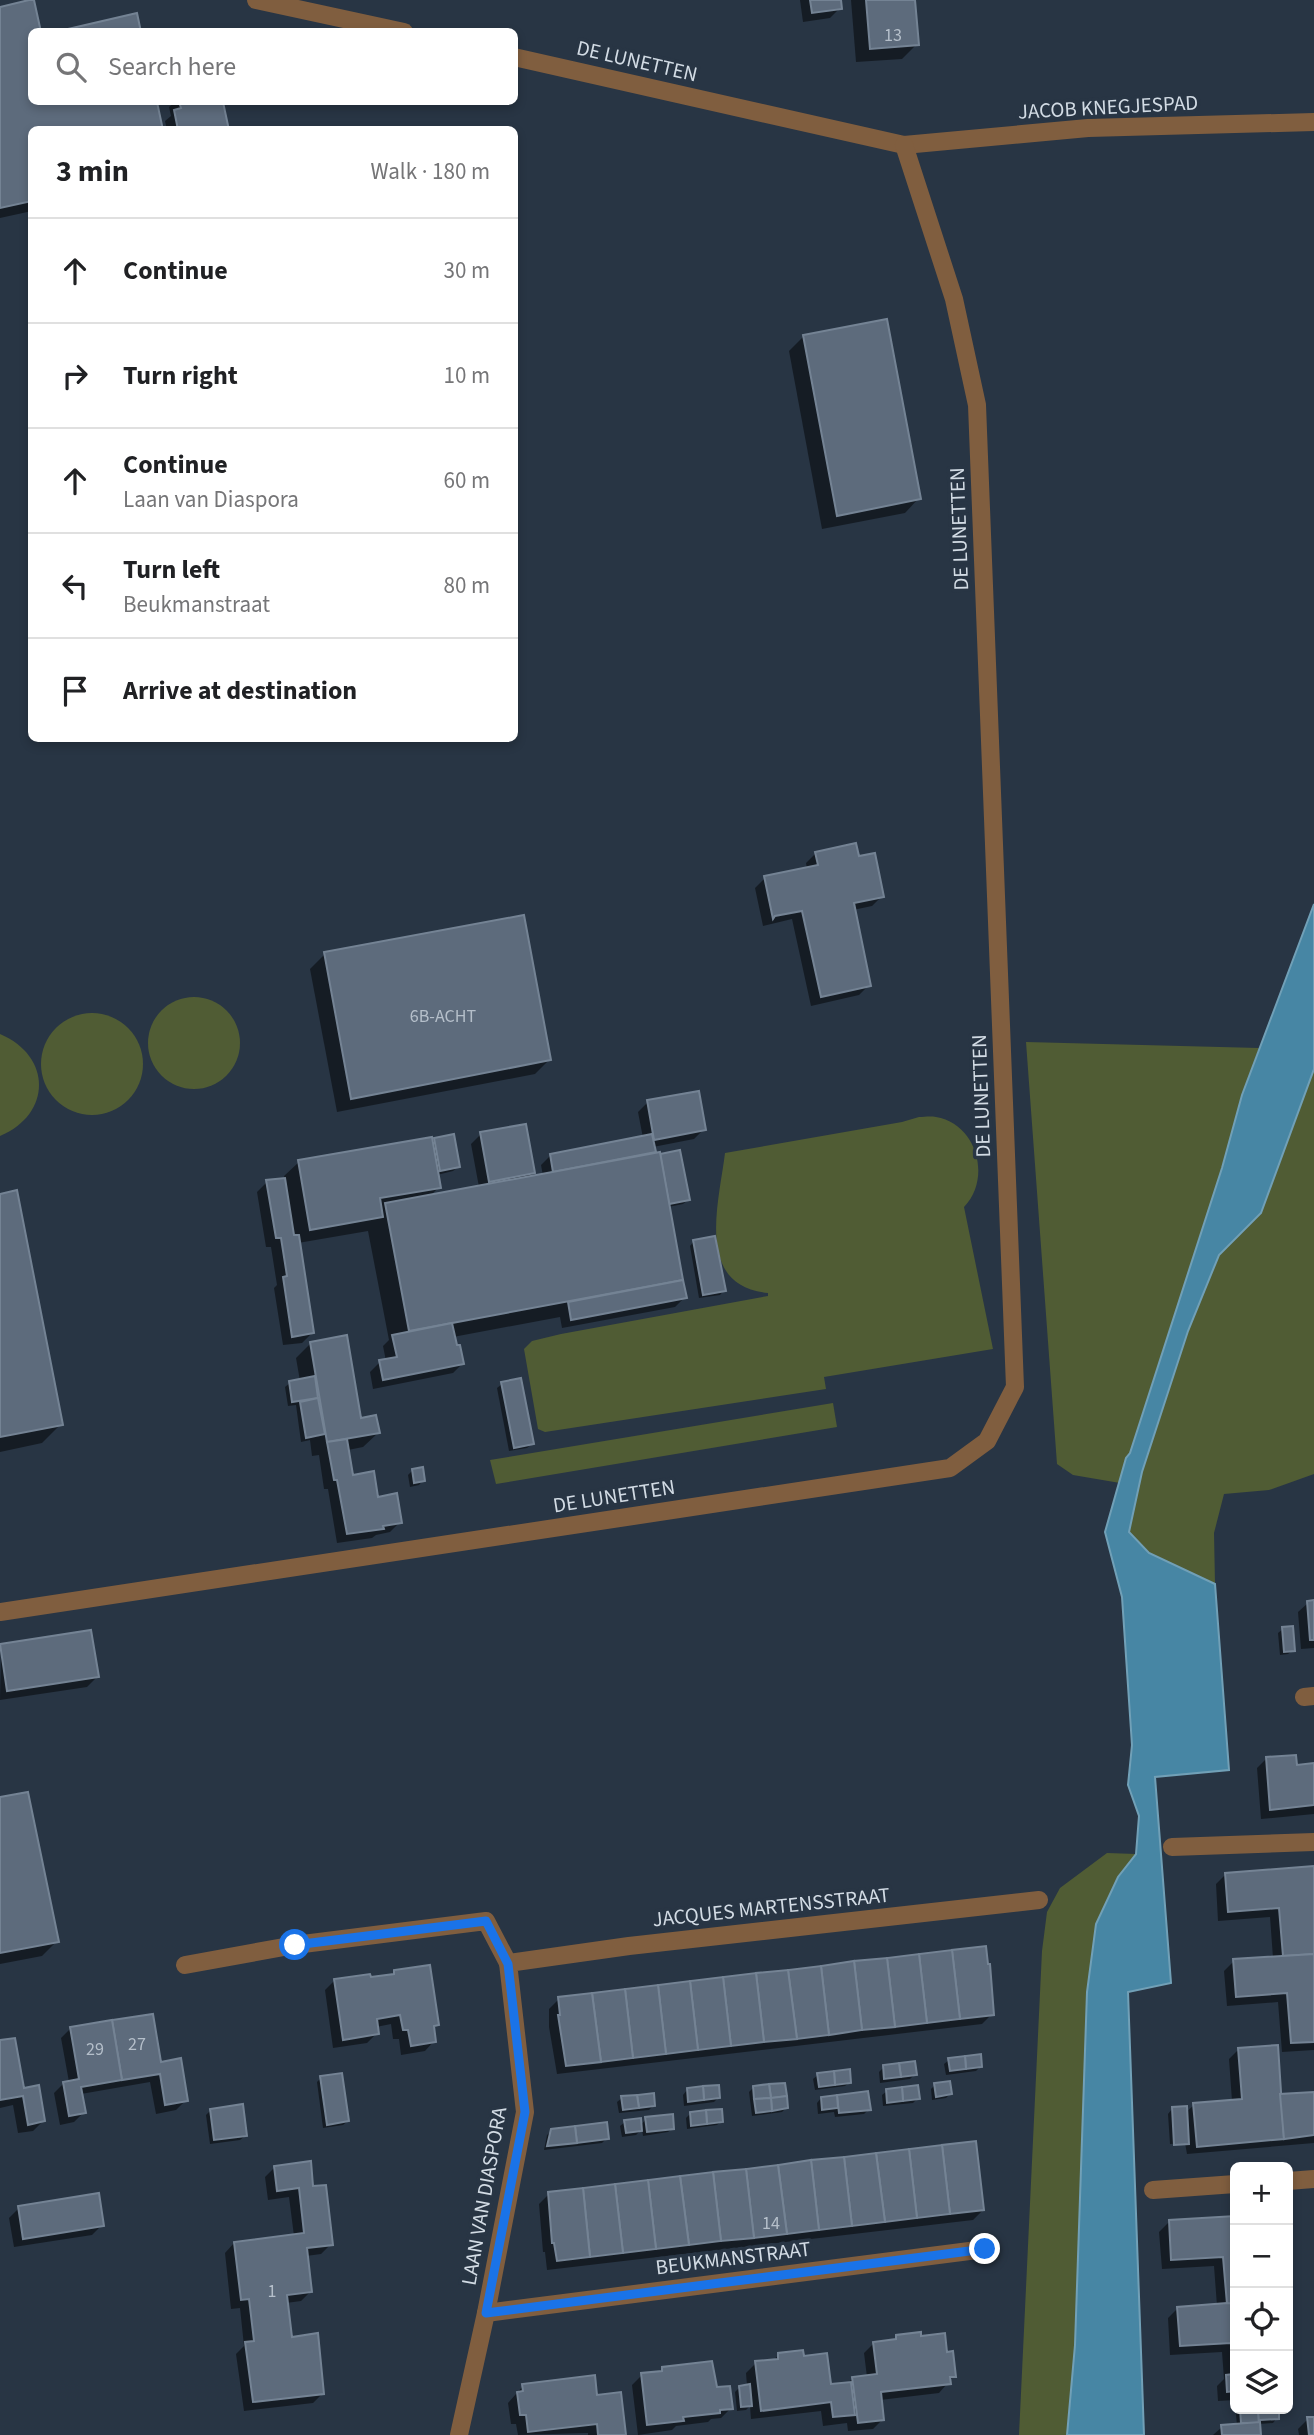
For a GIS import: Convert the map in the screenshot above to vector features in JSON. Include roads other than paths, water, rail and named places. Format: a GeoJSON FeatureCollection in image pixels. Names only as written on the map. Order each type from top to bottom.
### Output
{"type":"FeatureCollection","features":[{"type":"Feature","properties":{"kind":"street"},"geometry":{"type":"LineString","coordinates":[[256,0],[386,28]]}},
{"type":"Feature","properties":{"kind":"street","name":"DE LUNETTEN"},"geometry":{"type":"LineString","coordinates":[[0,1612],[950,1468],[987,1441],[1015,1387],[976,405],[954,299],[904,145],[518,58]]}},
{"type":"Feature","properties":{"kind":"street","name":"JACOB KNEGJESPAD"},"geometry":{"type":"LineString","coordinates":[[904,145],[1088,128],[1314,122]]}},
{"type":"Feature","properties":{"kind":"street"},"geometry":{"type":"LineString","coordinates":[[1172,1847],[1314,1842]]}},
{"type":"Feature","properties":{"kind":"street","name":"JACQUES MARTENSSTRAAT"},"geometry":{"type":"LineString","coordinates":[[508,1964],[629,1946],[1039,1900]]}},
{"type":"Feature","properties":{"kind":"street"},"geometry":{"type":"LineString","coordinates":[[186,1965],[295,1945],[486,1921],[508,1964]]}},
{"type":"Feature","properties":{"kind":"street","name":"LAAN VAN DIASPORA"},"geometry":{"type":"LineString","coordinates":[[459,2435],[525,2112],[508,1964]]}},
{"type":"Feature","properties":{"kind":"street"},"geometry":{"type":"LineString","coordinates":[[1293,2181],[1314,2179]]}},
{"type":"Feature","properties":{"kind":"street"},"geometry":{"type":"LineString","coordinates":[[1153,2190],[1230,2184]]}},
{"type":"Feature","properties":{"kind":"street","name":"BEUKMANSTRAAT"},"geometry":{"type":"LineString","coordinates":[[486,2313],[985,2249]]}},
{"type":"Feature","properties":{"kind":"water"},"geometry":{"type":"Polygon","coordinates":[[[1314,904],[1314,1069],[1261,1213],[1219,1255],[1188,1331],[1142,1472],[1129,1532],[1149,1553],[1215,1584],[1229,1770],[1155,1777],[1171,1983],[1128,1992],[1144,2435],[1067,2435],[1075,2345],[1087,1992],[1096,1924],[1118,1877],[1136,1854],[1139,1816],[1128,1785],[1132,1745],[1122,1597],[1105,1532],[1126,1458],[1130,1453],[1222,1168],[1242,1095],[1314,904]]]}}]}
